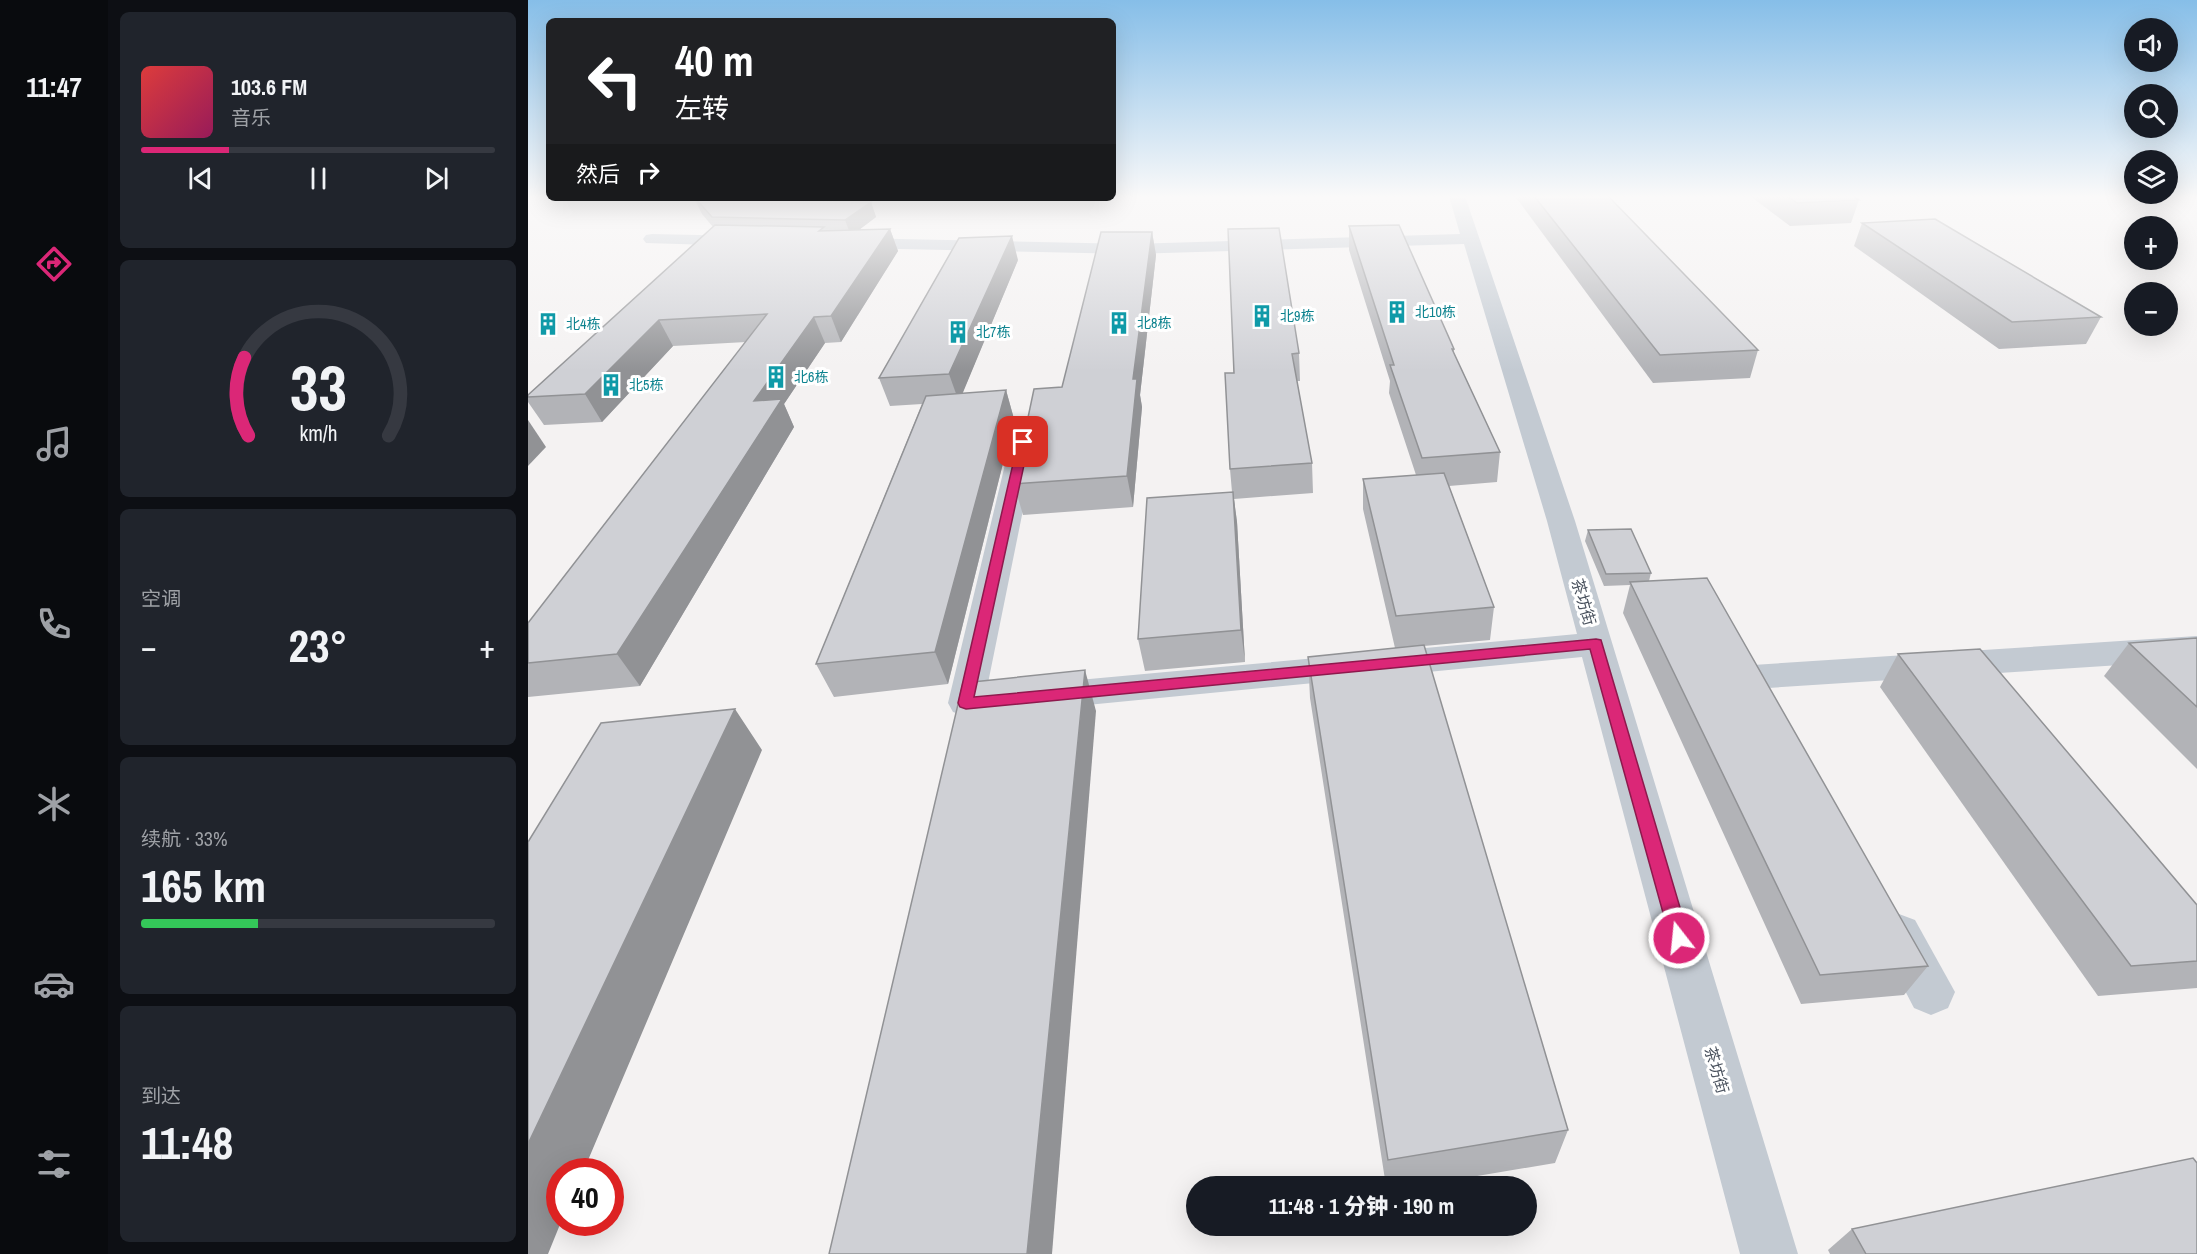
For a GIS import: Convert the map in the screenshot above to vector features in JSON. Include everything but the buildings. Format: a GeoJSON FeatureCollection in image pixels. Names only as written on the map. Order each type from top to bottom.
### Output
{"type":"FeatureCollection","features":[{"type":"Feature","properties":{"kind":"street","name":"茶坊街"},"geometry":{"type":"LineString","coordinates":[[1475,255],[1561,521],[1769,1254]]}},
{"type":"Feature","properties":{"kind":"street"},"geometry":{"type":"LineString","coordinates":[[1028,420],[966,703],[1596,644]]}},
{"type":"Feature","properties":{"kind":"street"},"geometry":{"type":"LineString","coordinates":[[1753,677],[1969,664],[2189,657]]}},
{"type":"Feature","properties":{"kind":"street"},"geometry":{"type":"LineString","coordinates":[[1969,664],[1999,701]]}},
{"type":"Feature","properties":{"kind":"street"},"geometry":{"type":"LineString","coordinates":[[1880,900],[1931,992]]}},
{"type":"Feature","properties":{"kind":"place","name":"北10栋"},"geometry":{"type":"Point","coordinates":[1397,312]}},
{"type":"Feature","properties":{"kind":"place","name":"北9栋"},"geometry":{"type":"Point","coordinates":[1262,316]}},
{"type":"Feature","properties":{"kind":"place","name":"北8栋"},"geometry":{"type":"Point","coordinates":[1119,323]}},
{"type":"Feature","properties":{"kind":"place","name":"北4栋"},"geometry":{"type":"Point","coordinates":[548,324]}},
{"type":"Feature","properties":{"kind":"place","name":"北7栋"},"geometry":{"type":"Point","coordinates":[958,332]}},
{"type":"Feature","properties":{"kind":"place","name":"北6栋"},"geometry":{"type":"Point","coordinates":[776,377]}},
{"type":"Feature","properties":{"kind":"place","name":"北5栋"},"geometry":{"type":"Point","coordinates":[611,385]}},
{"type":"Feature","properties":{"kind":"route"},"geometry":{"type":"LineString","coordinates":[[1023,442],[966,703],[1596,644],[1679,938]]}}]}
